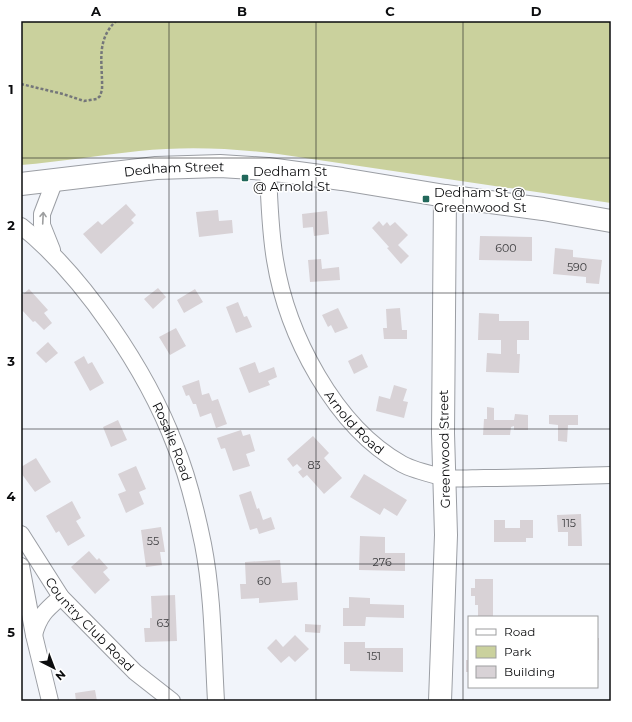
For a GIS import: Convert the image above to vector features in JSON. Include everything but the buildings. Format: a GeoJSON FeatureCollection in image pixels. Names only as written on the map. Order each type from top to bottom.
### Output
{"type":"FeatureCollection","features":[{"type":"Feature","properties":{"kind":"main road","name":"Dedham Street"},"geometry":{"type":"LineString","coordinates":[[21,184],[156,168],[220,166],[268,169],[342,179],[445,196],[543,209],[611,221]]}},
{"type":"Feature","properties":{"kind":"main road","name":"Greenwood Street"},"geometry":{"type":"LineString","coordinates":[[440,701],[446,536],[444,478],[445,196]]}},
{"type":"Feature","properties":{"kind":"street","name":"Arnold Road"},"geometry":{"type":"LineString","coordinates":[[268,169],[269,221],[275,261],[289,312],[306,356],[322,384],[341,410],[380,449],[403,465],[444,478],[611,475]]}},
{"type":"Feature","properties":{"kind":"street"},"geometry":{"type":"LineString","coordinates":[[54,255],[42,225],[42,214],[55,180]]}},
{"type":"Feature","properties":{"kind":"street","name":"Rosalie Road"},"geometry":{"type":"LineString","coordinates":[[21,226],[54,255],[90,298],[127,352],[151,394],[175,444],[189,487],[203,544],[210,612],[216,701]]}},
{"type":"Feature","properties":{"kind":"street","name":"Country Club Road"},"geometry":{"type":"LineString","coordinates":[[21,534],[61,597],[135,672],[172,701]]}},
{"type":"Feature","properties":{"kind":"street"},"geometry":{"type":"LineString","coordinates":[[21,566],[34,634],[50,701]]}},
{"type":"Feature","properties":{"kind":"street"},"geometry":{"type":"LineString","coordinates":[[34,634],[37,621],[44,611],[61,597]]}},
{"type":"Feature","properties":{"kind":"path"},"geometry":{"type":"LineString","coordinates":[[21,84],[63,94],[84,101],[97,99],[102,90],[102,44],[108,29],[116,21]]}},
{"type":"Feature","properties":{"kind":"green space"},"geometry":{"type":"Polygon","coordinates":[[[21,21],[611,21],[611,203],[243,150],[191,148],[156,149],[21,165],[21,21]]]}},
{"type":"Feature","properties":{"kind":"place","name":"Dedham St @ Arnold St"},"geometry":{"type":"Point","coordinates":[245,178]}},
{"type":"Feature","properties":{"kind":"place","name":"Dedham St @ Greenwood St"},"geometry":{"type":"Point","coordinates":[426,199]}}]}
